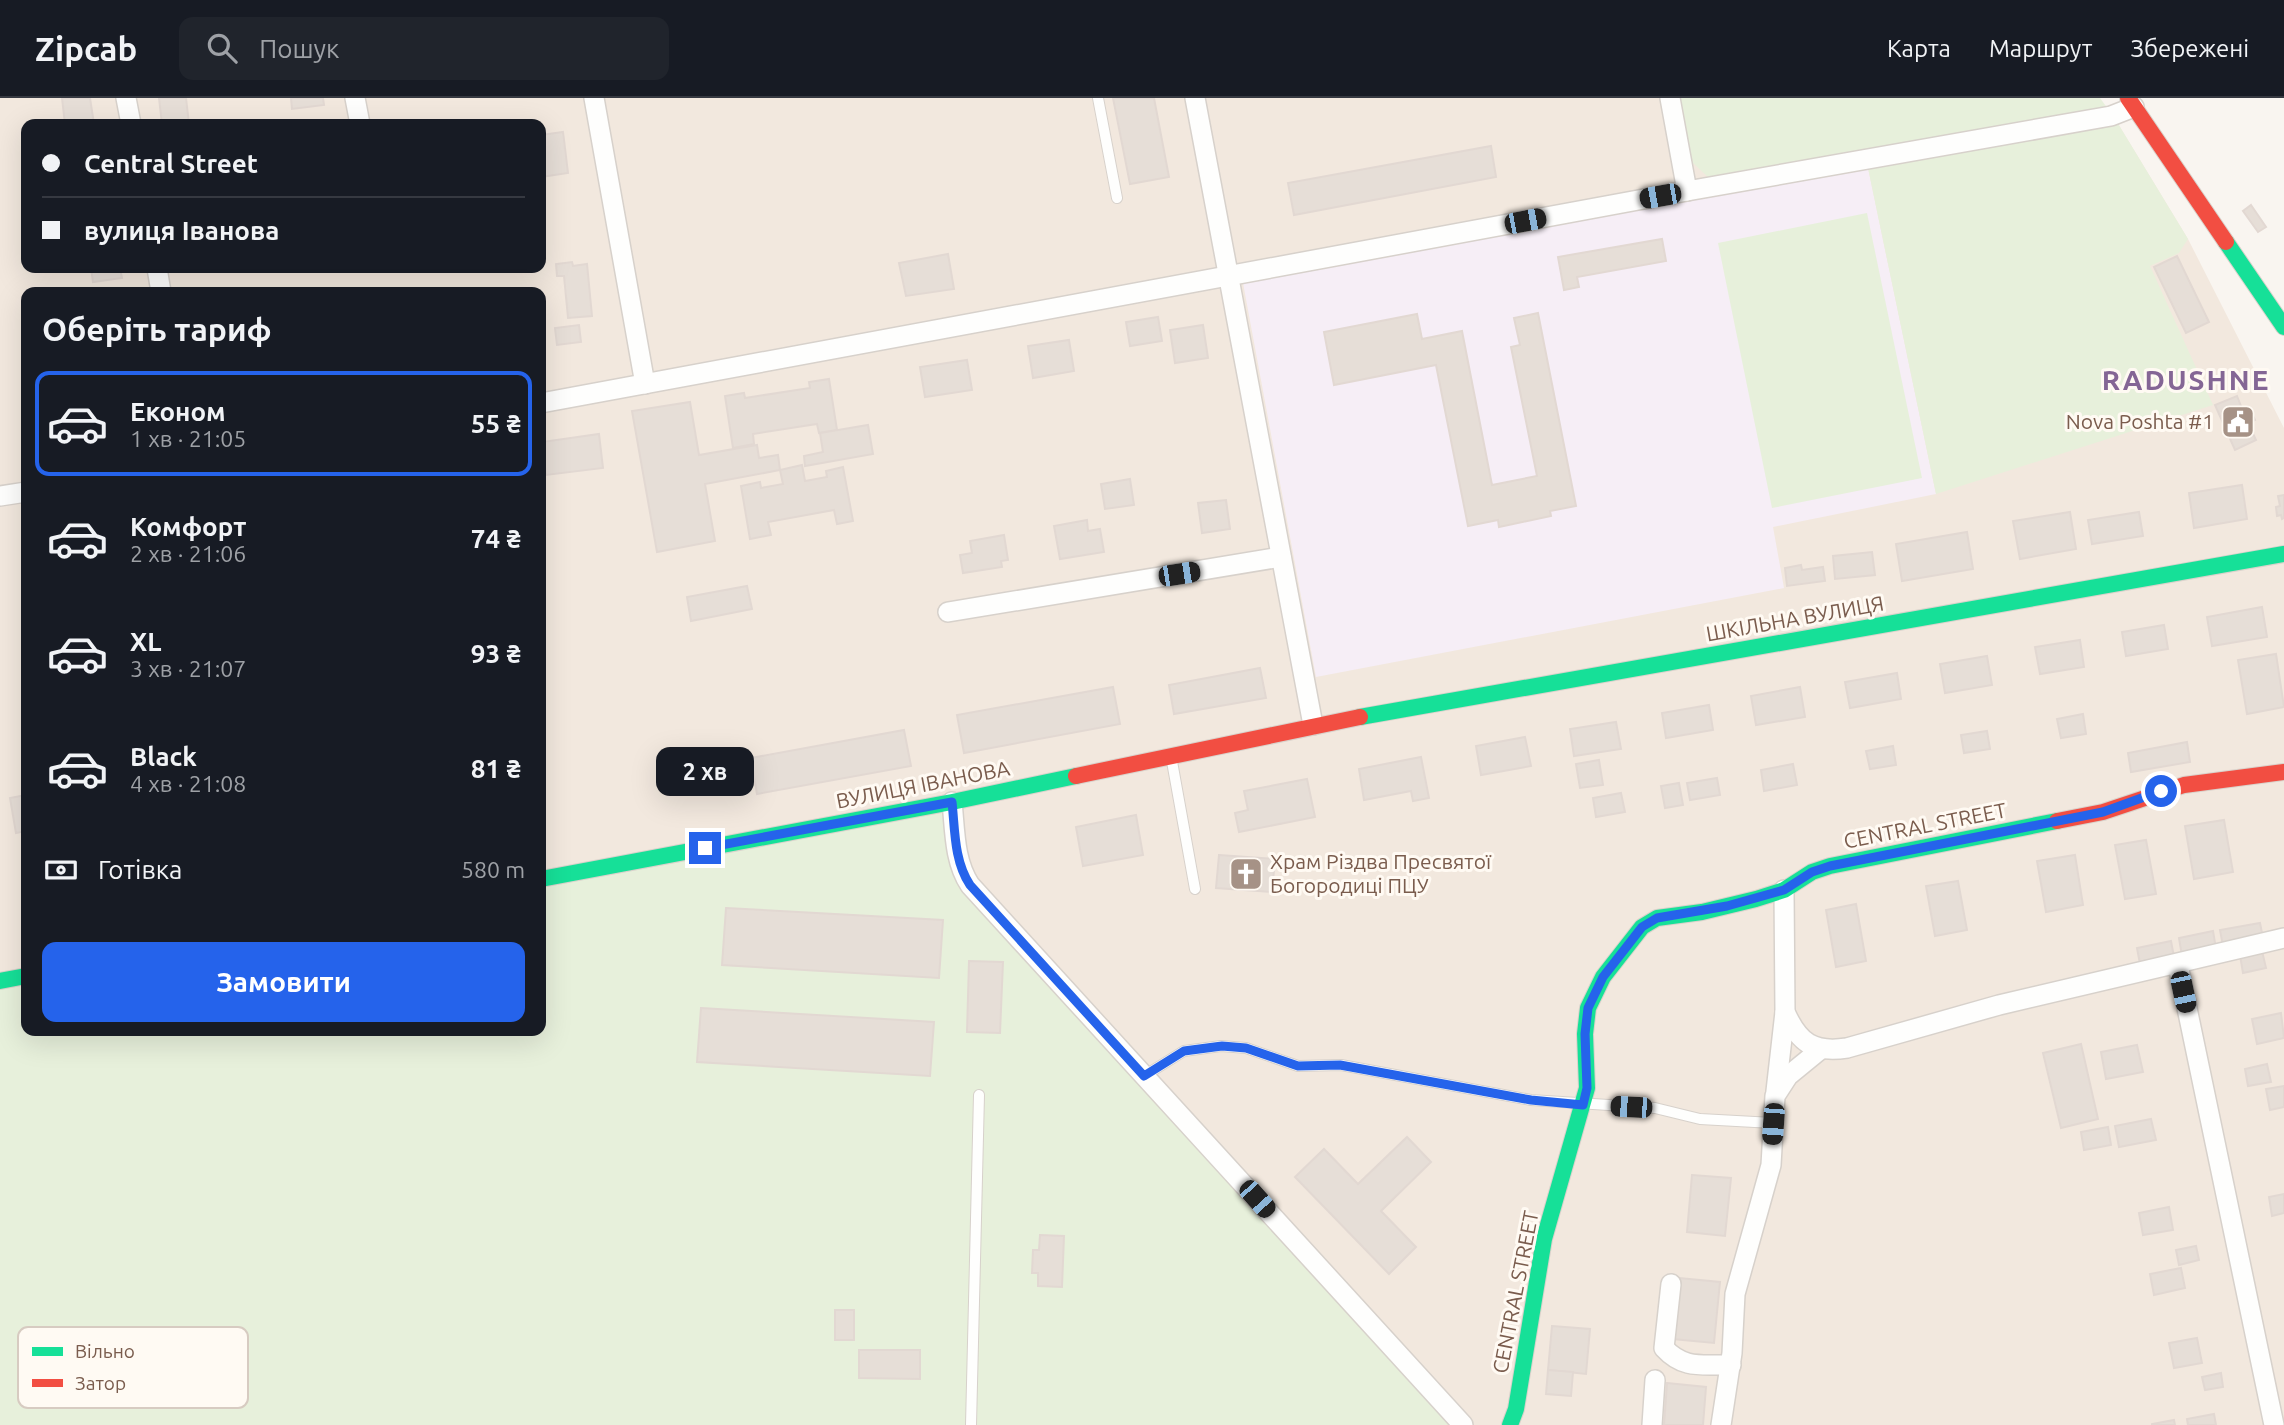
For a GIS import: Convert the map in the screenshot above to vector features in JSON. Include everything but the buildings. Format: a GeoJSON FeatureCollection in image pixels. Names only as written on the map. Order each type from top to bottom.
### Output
{"type":"FeatureCollection","features":[{"type":"Feature","properties":{"kind":"street"},"geometry":{"type":"LineString","coordinates":[[126,98],[130,119]]}},
{"type":"Feature","properties":{"kind":"street"},"geometry":{"type":"LineString","coordinates":[[355,98],[359,119]]}},
{"type":"Feature","properties":{"kind":"street"},"geometry":{"type":"LineString","coordinates":[[594,98],[645,384]]}},
{"type":"Feature","properties":{"kind":"street"},"geometry":{"type":"LineString","coordinates":[[1195,98],[1313,725]]}},
{"type":"Feature","properties":{"kind":"street"},"geometry":{"type":"LineString","coordinates":[[1670,98],[1687,191]]}},
{"type":"Feature","properties":{"kind":"street"},"geometry":{"type":"LineString","coordinates":[[546,402],[1687,191],[2110,116],[2131,102],[2284,327]]}},
{"type":"Feature","properties":{"kind":"street"},"geometry":{"type":"LineString","coordinates":[[0,496],[21,493]]}},
{"type":"Feature","properties":{"kind":"street","name":"ШКІЛЬНА ВУЛИЦЯ"},"geometry":{"type":"LineString","coordinates":[[1313,725],[2284,554]]}},
{"type":"Feature","properties":{"kind":"street"},"geometry":{"type":"LineString","coordinates":[[948,612],[1281,557]]}},
{"type":"Feature","properties":{"kind":"street","name":"ВУЛИЦЯ ІВАНОВА"},"geometry":{"type":"LineString","coordinates":[[546,878],[952,802],[1313,725]]}},
{"type":"Feature","properties":{"kind":"street","name":"CENTRAL STREET"},"geometry":{"type":"LineString","coordinates":[[1510,1425],[1516,1409],[1544,1239],[1587,1088],[1585,1034],[1588,1008],[1603,977],[1642,927],[1657,918],[1727,906],[1784,890],[1812,872],[1830,866],[2103,812],[2184,785],[2284,772]]}},
{"type":"Feature","properties":{"kind":"street"},"geometry":{"type":"LineString","coordinates":[[952,802],[960,868],[970,885],[1463,1425]]}},
{"type":"Feature","properties":{"kind":"street"},"geometry":{"type":"LineString","coordinates":[[1721,1425],[1731,1365],[1735,1294],[1770,1165],[1785,1012],[1784,890]]}},
{"type":"Feature","properties":{"kind":"street"},"geometry":{"type":"LineString","coordinates":[[1785,1012],[1802,1040],[1829,1051],[1999,1005],[2284,938]]}},
{"type":"Feature","properties":{"kind":"street"},"geometry":{"type":"LineString","coordinates":[[2178,965],[2274,1425]]}},
{"type":"Feature","properties":{"kind":"street"},"geometry":{"type":"LineString","coordinates":[[0,981],[21,977]]}},
{"type":"Feature","properties":{"kind":"street"},"geometry":{"type":"LineString","coordinates":[[1775,1096],[1788,1076],[1821,1049]]}},
{"type":"Feature","properties":{"kind":"street"},"geometry":{"type":"LineString","coordinates":[[1671,1284],[1664,1348],[1674,1359],[1685,1364],[1731,1365]]}},
{"type":"Feature","properties":{"kind":"street"},"geometry":{"type":"LineString","coordinates":[[1652,1425],[1655,1380]]}},
{"type":"Feature","properties":{"kind":"lane"},"geometry":{"type":"LineString","coordinates":[[1098,98],[1116,198]]}},
{"type":"Feature","properties":{"kind":"lane"},"geometry":{"type":"LineString","coordinates":[[1171,755],[1195,889]]}},
{"type":"Feature","properties":{"kind":"lane"},"geometry":{"type":"LineString","coordinates":[[1144,1076],[1184,1051],[1222,1046],[1246,1048],[1298,1066],[1340,1065],[1531,1100],[1655,1108],[1700,1119],[1773,1124]]}},
{"type":"Feature","properties":{"kind":"lane"},"geometry":{"type":"LineString","coordinates":[[971,1425],[979,1096]]}},
{"type":"Feature","properties":{"kind":"shaded area"},"geometry":{"type":"Polygon","coordinates":[[[0,98],[1678,98],[1905,145],[2117,122],[2188,239],[2284,428],[2284,1425],[1463,1425],[546,882],[546,287],[21,287],[21,976],[0,980],[0,98]]]}},
{"type":"Feature","properties":{"kind":"shaded area"},"geometry":{"type":"Polygon","coordinates":[[[1868,168],[1936,494],[1773,527],[1784,588],[1316,677],[1243,283],[1868,168]]]}},
{"type":"Feature","properties":{"kind":"green space"},"geometry":{"type":"Polygon","coordinates":[[[1678,98],[2100,98],[2108,109],[1708,177],[1693,163],[1678,98]]]}},
{"type":"Feature","properties":{"kind":"green space"},"geometry":{"type":"Polygon","coordinates":[[[2117,122],[2188,239],[2179,253],[2150,266],[2213,405],[1936,494],[1868,168],[2117,122]]]}},
{"type":"Feature","properties":{"kind":"green space"},"geometry":{"type":"Polygon","coordinates":[[[1867,213],[1922,478],[1772,508],[1718,243],[1867,213]]]}},
{"type":"Feature","properties":{"kind":"green space"},"geometry":{"type":"Polygon","coordinates":[[[952,802],[960,868],[1463,1425],[0,1425],[0,980],[21,976],[21,1036],[546,1036],[546,878],[952,802]]]}},
{"type":"Feature","properties":{"kind":"traffic: fast"},"geometry":{"type":"LineString","coordinates":[[2226,242],[2284,327]]}},
{"type":"Feature","properties":{"kind":"traffic: fast"},"geometry":{"type":"LineString","coordinates":[[1360,717],[2284,554]]}},
{"type":"Feature","properties":{"kind":"traffic: fast"},"geometry":{"type":"LineString","coordinates":[[546,878],[1076,776]]}},
{"type":"Feature","properties":{"kind":"traffic: fast"},"geometry":{"type":"LineString","coordinates":[[1510,1425],[1516,1409],[1544,1239],[1587,1088],[1585,1034],[1588,1008],[1603,977],[1642,927],[1657,918],[1702,912],[1784,890],[1812,872],[1830,866],[2057,821]]}},
{"type":"Feature","properties":{"kind":"traffic: fast"},"geometry":{"type":"LineString","coordinates":[[0,981],[21,977]]}},
{"type":"Feature","properties":{"kind":"traffic: jam"},"geometry":{"type":"LineString","coordinates":[[2128,98],[2226,242]]}},
{"type":"Feature","properties":{"kind":"traffic: jam"},"geometry":{"type":"LineString","coordinates":[[1076,776],[1360,717]]}},
{"type":"Feature","properties":{"kind":"traffic: jam"},"geometry":{"type":"LineString","coordinates":[[2057,821],[2103,812],[2184,785],[2284,772]]}},
{"type":"Feature","properties":{"kind":"place","name":"Nova Poshta #1"},"geometry":{"type":"Point","coordinates":[2238,422]}},
{"type":"Feature","properties":{"kind":"place","name":"Храм Різдва Пресвятої Богородиці ПЦУ"},"geometry":{"type":"Point","coordinates":[1246,874]}},
{"type":"Feature","properties":{"kind":"district","name":"RADUSHNE"},"geometry":{"type":"Point","coordinates":[2186,380]}},
{"type":"Feature","properties":{"kind":"route"},"geometry":{"type":"LineString","coordinates":[[705,848],[952,802],[960,868],[970,885],[1144,1076],[1184,1051],[1222,1046],[1246,1048],[1298,1066],[1340,1065],[1531,1100],[1583,1105],[1587,1088],[1585,1034],[1588,1008],[1603,977],[1623,949],[1642,927],[1657,918],[1702,912],[1756,899],[1784,890],[1812,872],[1830,866],[2103,812],[2161,791]]}}]}
